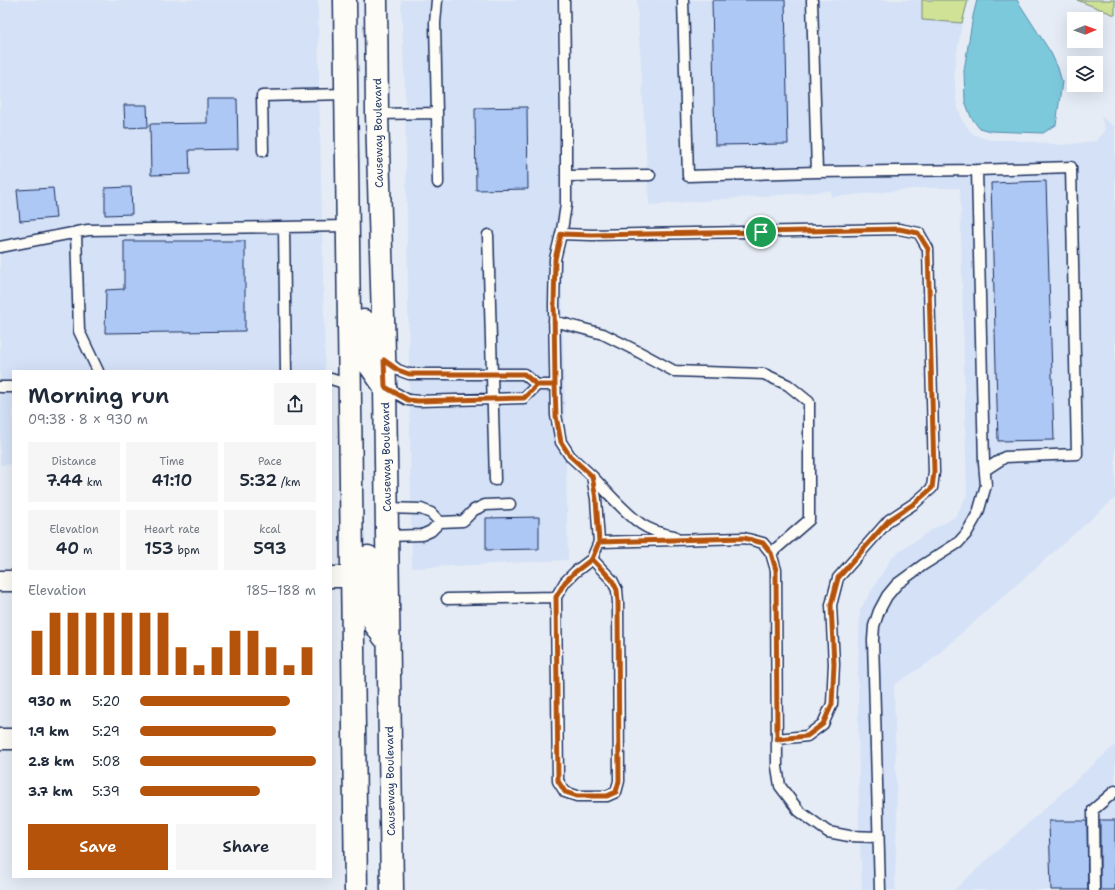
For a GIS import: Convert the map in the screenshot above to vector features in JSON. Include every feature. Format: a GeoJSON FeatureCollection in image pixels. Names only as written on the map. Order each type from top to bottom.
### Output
{"type":"FeatureCollection","features":[{"type":"Feature","properties":{"kind":"main road"},"geometry":{"type":"LineString","coordinates":[[344,0],[348,226],[341,382],[353,577],[356,890]]}},
{"type":"Feature","properties":{"kind":"main road"},"geometry":{"type":"LineString","coordinates":[[361,0],[364,62],[367,84],[376,114]]}},
{"type":"Feature","properties":{"kind":"main road","name":"Causeway Boulevard"},"geometry":{"type":"LineString","coordinates":[[376,0],[376,114],[385,387],[392,890]]}},
{"type":"Feature","properties":{"kind":"main road"},"geometry":{"type":"LineString","coordinates":[[347,140],[358,173],[362,208],[365,350],[369,364],[385,387]]}},
{"type":"Feature","properties":{"kind":"main road"},"geometry":{"type":"LineString","coordinates":[[341,382],[360,395],[366,409],[368,585],[374,624],[388,643]]}},
{"type":"Feature","properties":{"kind":"street"},"geometry":{"type":"LineString","coordinates":[[332,577],[353,577]]}},
{"type":"Feature","properties":{"kind":"street"},"geometry":{"type":"LineString","coordinates":[[0,581],[12,581]]}},
{"type":"Feature","properties":{"kind":"street"},"geometry":{"type":"LineString","coordinates":[[0,739],[12,739]]}},
{"type":"Feature","properties":{"kind":"lane"},"geometry":{"type":"LineString","coordinates":[[438,0],[435,23],[438,183]]}},
{"type":"Feature","properties":{"kind":"lane"},"geometry":{"type":"LineString","coordinates":[[564,0],[566,205],[555,259],[554,321],[556,416],[561,442],[570,456],[592,476],[617,503],[642,525],[662,534],[694,540]]}},
{"type":"Feature","properties":{"kind":"lane"},"geometry":{"type":"LineString","coordinates":[[683,0],[688,176],[1071,167],[1077,454],[1004,457],[984,470]]}},
{"type":"Feature","properties":{"kind":"lane"},"geometry":{"type":"LineString","coordinates":[[812,0],[817,172]]}},
{"type":"Feature","properties":{"kind":"lane"},"geometry":{"type":"LineString","coordinates":[[263,151],[262,96],[346,94]]}},
{"type":"Feature","properties":{"kind":"lane"},"geometry":{"type":"LineString","coordinates":[[376,114],[437,113]]}},
{"type":"Feature","properties":{"kind":"lane"},"geometry":{"type":"LineString","coordinates":[[880,890],[873,640],[874,626],[878,611],[887,596],[897,584],[923,565],[958,543],[966,534],[978,513],[986,485],[984,470],[977,170]]}},
{"type":"Feature","properties":{"kind":"lane"},"geometry":{"type":"LineString","coordinates":[[566,176],[650,175]]}},
{"type":"Feature","properties":{"kind":"lane"},"geometry":{"type":"LineString","coordinates":[[0,247],[88,230],[348,226]]}},
{"type":"Feature","properties":{"kind":"lane"},"geometry":{"type":"LineString","coordinates":[[284,227],[286,370]]}},
{"type":"Feature","properties":{"kind":"lane"},"geometry":{"type":"LineString","coordinates":[[561,234],[592,235],[899,229],[918,233],[928,249],[934,472],[932,488],[915,503],[889,520],[838,578],[831,605],[834,664],[832,704],[823,724],[807,736],[777,739]]}},
{"type":"Feature","properties":{"kind":"lane"},"geometry":{"type":"LineString","coordinates":[[76,232],[79,331],[98,370]]}},
{"type":"Feature","properties":{"kind":"lane"},"geometry":{"type":"LineString","coordinates":[[488,235],[495,480]]}},
{"type":"Feature","properties":{"kind":"lane"},"geometry":{"type":"LineString","coordinates":[[554,321],[603,334],[674,372],[764,374],[788,385],[809,402],[810,520],[771,553]]}},
{"type":"Feature","properties":{"kind":"lane"},"geometry":{"type":"LineString","coordinates":[[384,360],[398,370],[409,374],[524,374],[537,385],[555,385]]}},
{"type":"Feature","properties":{"kind":"lane"},"geometry":{"type":"LineString","coordinates":[[385,387],[408,400],[418,401],[524,398],[537,385]]}},
{"type":"Feature","properties":{"kind":"lane"},"geometry":{"type":"LineString","coordinates":[[0,387],[12,387]]}},
{"type":"Feature","properties":{"kind":"lane"},"geometry":{"type":"LineString","coordinates":[[592,476],[596,499],[599,542],[592,559],[565,582],[556,597],[558,781],[565,792],[577,796],[607,796],[616,792],[619,781],[617,590],[612,580],[592,559]]}},
{"type":"Feature","properties":{"kind":"lane"},"geometry":{"type":"LineString","coordinates":[[387,536],[422,535],[431,531],[440,522],[463,521],[474,510],[485,505],[510,504]]}},
{"type":"Feature","properties":{"kind":"lane"},"geometry":{"type":"LineString","coordinates":[[386,508],[421,509],[431,514],[440,522]]}},
{"type":"Feature","properties":{"kind":"lane"},"geometry":{"type":"LineString","coordinates":[[599,542],[744,538],[763,543],[771,553],[776,570],[777,767],[780,786],[799,811],[828,832],[850,836],[878,837]]}},
{"type":"Feature","properties":{"kind":"lane"},"geometry":{"type":"LineString","coordinates":[[448,599],[556,597]]}},
{"type":"Feature","properties":{"kind":"lane"},"geometry":{"type":"LineString","coordinates":[[1094,890],[1093,810],[1115,791]]}},
{"type":"Feature","properties":{"kind":"shaded area"},"geometry":{"type":"Polygon","coordinates":[[[0,0],[318,0],[325,370],[12,370],[12,464],[0,465],[0,0]]]}},
{"type":"Feature","properties":{"kind":"shaded area"},"geometry":{"type":"Polygon","coordinates":[[[401,0],[556,0],[568,560],[412,568],[405,91],[401,0]]]}},
{"type":"Feature","properties":{"kind":"shaded area"},"geometry":{"type":"Polygon","coordinates":[[[637,0],[922,0],[922,20],[962,23],[954,70],[956,101],[962,120],[975,135],[989,140],[1013,140],[1062,145],[1096,141],[1105,129],[1101,117],[1115,127],[1115,498],[929,662],[894,685],[897,819],[896,890],[862,890],[859,821],[858,673],[860,610],[892,557],[928,532],[955,517],[967,495],[960,188],[924,188],[832,197],[831,191],[649,205],[637,0]]]}},
{"type":"Feature","properties":{"kind":"shaded area"},"geometry":{"type":"Polygon","coordinates":[[[1115,745],[1115,890],[954,890],[1115,745]]]}},
{"type":"Feature","properties":{"kind":"green space"},"geometry":{"type":"Polygon","coordinates":[[[922,0],[968,0],[962,23],[922,20],[922,0]]]}},
{"type":"Feature","properties":{"kind":"green space"},"geometry":{"type":"Polygon","coordinates":[[[1077,0],[1115,0],[1115,15],[1077,0]]]}},
{"type":"Feature","properties":{"kind":"water"},"geometry":{"type":"Polygon","coordinates":[[[977,0],[1017,0],[1051,53],[1058,68],[1062,82],[1056,125],[1043,133],[990,131],[979,128],[971,117],[965,101],[964,70],[977,0]]]}},
{"type":"Feature","properties":{"kind":"building"},"geometry":{"type":"Polygon","coordinates":[[[712,0],[785,0],[788,144],[715,145],[712,0]]]}},
{"type":"Feature","properties":{"kind":"building"},"geometry":{"type":"Polygon","coordinates":[[[207,99],[237,99],[238,149],[189,150],[190,174],[151,175],[150,124],[207,123],[207,99]]]}},
{"type":"Feature","properties":{"kind":"building"},"geometry":{"type":"Polygon","coordinates":[[[124,105],[147,105],[148,127],[125,128],[124,105]]]}},
{"type":"Feature","properties":{"kind":"building"},"geometry":{"type":"Polygon","coordinates":[[[527,107],[528,189],[476,190],[475,108],[527,107]]]}},
{"type":"Feature","properties":{"kind":"building"},"geometry":{"type":"Polygon","coordinates":[[[1046,181],[1054,440],[998,441],[991,183],[1046,181]]]}},
{"type":"Feature","properties":{"kind":"building"},"geometry":{"type":"Polygon","coordinates":[[[131,187],[132,214],[105,215],[105,188],[131,187]]]}},
{"type":"Feature","properties":{"kind":"building"},"geometry":{"type":"Polygon","coordinates":[[[53,188],[56,218],[20,221],[17,190],[53,188]]]}},
{"type":"Feature","properties":{"kind":"building"},"geometry":{"type":"Polygon","coordinates":[[[124,241],[245,241],[245,331],[105,333],[106,290],[124,289],[124,241]]]}},
{"type":"Feature","properties":{"kind":"building"},"geometry":{"type":"Polygon","coordinates":[[[539,517],[539,549],[486,550],[486,518],[539,517]]]}},
{"type":"Feature","properties":{"kind":"building"},"geometry":{"type":"Polygon","coordinates":[[[1100,820],[1115,820],[1115,890],[1100,890],[1100,820]]]}},
{"type":"Feature","properties":{"kind":"building"},"geometry":{"type":"Polygon","coordinates":[[[1049,821],[1087,821],[1088,890],[1051,890],[1049,821]]]}},
{"type":"Feature","properties":{"kind":"route"},"geometry":{"type":"LineString","coordinates":[[761,232],[592,235],[561,234],[555,259],[555,385],[537,385],[524,374],[409,374],[398,370],[384,360],[385,387],[408,400],[524,398],[537,385],[555,385],[556,416],[561,442],[570,456],[584,467],[592,476],[596,499],[599,542],[592,559],[565,582],[556,597],[558,781],[565,792],[577,796],[607,796],[616,792],[619,781],[617,590],[612,580],[592,559],[599,542],[744,538],[763,543],[771,553],[776,570],[777,739],[807,736],[823,724],[832,704],[834,664],[831,605],[838,578],[889,520],[915,503],[932,488],[934,472],[928,249],[918,233],[899,229],[761,232]]}}]}
